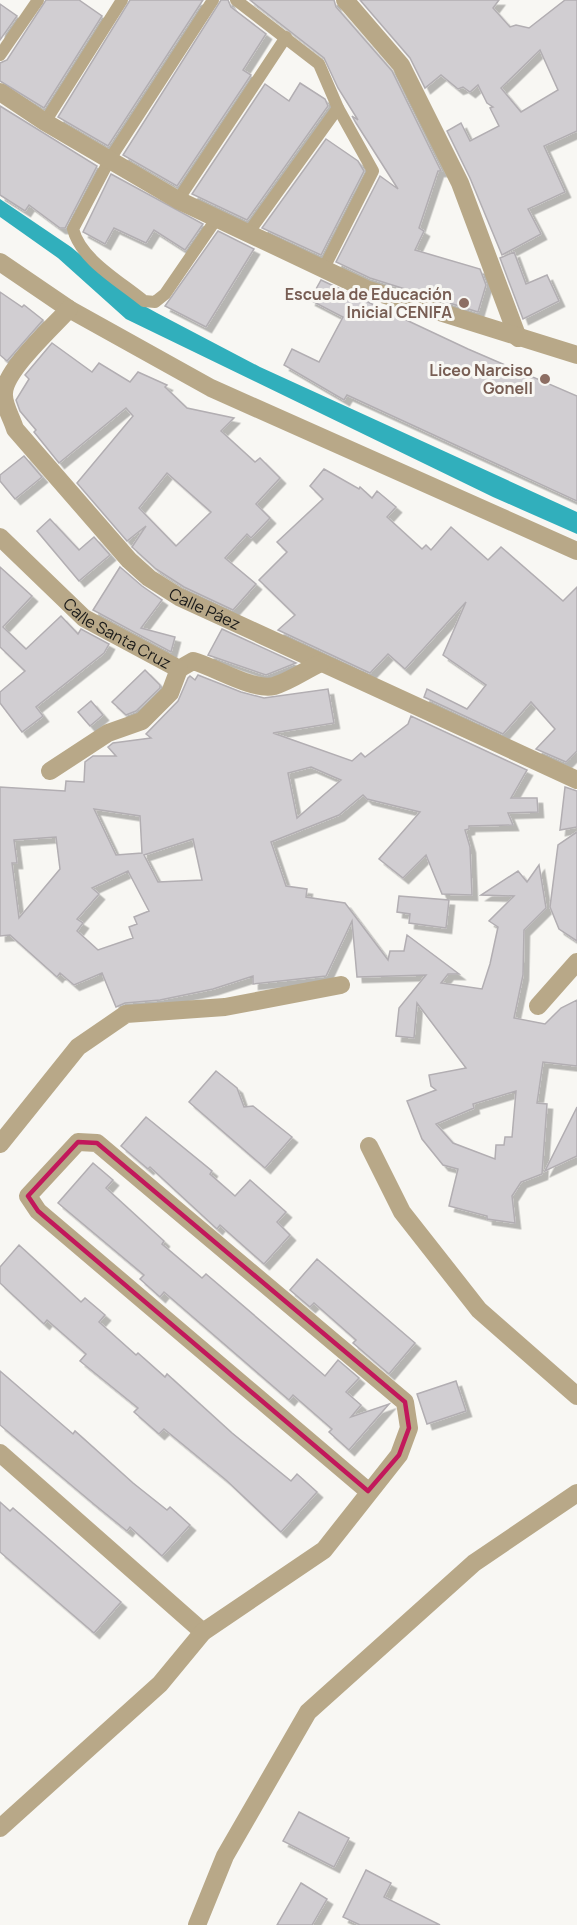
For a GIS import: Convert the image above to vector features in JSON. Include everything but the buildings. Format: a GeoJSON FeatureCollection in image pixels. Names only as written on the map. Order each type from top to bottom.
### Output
{"type":"FeatureCollection","features":[{"type":"Feature","properties":{"kind":"street"},"geometry":{"type":"LineString","coordinates":[[345,0],[401,65],[460,183],[518,338]]}},
{"type":"Feature","properties":{"kind":"street"},"geometry":{"type":"LineString","coordinates":[[0,92],[45,122],[178,200],[249,232],[323,270],[366,289],[577,355]]}},
{"type":"Feature","properties":{"kind":"street"},"geometry":{"type":"LineString","coordinates":[[0,262],[69,309],[210,388],[577,551]]}},
{"type":"Feature","properties":{"kind":"street","name":"Calle Páez"},"geometry":{"type":"LineString","coordinates":[[69,309],[19,365],[5,387],[5,404],[15,429],[48,464],[98,526],[149,578],[179,597],[577,780]]}},
{"type":"Feature","properties":{"kind":"street","name":"Calle Santa Cruz"},"geometry":{"type":"LineString","coordinates":[[0,537],[84,618],[179,669],[193,661],[251,683],[271,687],[293,679],[321,663]]}},
{"type":"Feature","properties":{"kind":"street"},"geometry":{"type":"LineString","coordinates":[[50,771],[108,733],[142,721],[170,693],[179,669]]}},
{"type":"Feature","properties":{"kind":"street"},"geometry":{"type":"LineString","coordinates":[[538,1006],[577,962]]}},
{"type":"Feature","properties":{"kind":"street"},"geometry":{"type":"LineString","coordinates":[[0,1144],[78,1047],[126,1014],[225,1007],[341,985]]}},
{"type":"Feature","properties":{"kind":"street"},"geometry":{"type":"LineString","coordinates":[[0,1828],[160,1684],[203,1632],[324,1550],[368,1491],[399,1455],[408,1428],[405,1402],[97,1143],[78,1142],[28,1196],[38,1210],[368,1491]]}},
{"type":"Feature","properties":{"kind":"street"},"geometry":{"type":"LineString","coordinates":[[369,1146],[402,1212],[479,1310],[577,1396]]}},
{"type":"Feature","properties":{"kind":"street"},"geometry":{"type":"LineString","coordinates":[[0,1453],[203,1632]]}},
{"type":"Feature","properties":{"kind":"street"},"geometry":{"type":"LineString","coordinates":[[197,1925],[225,1857],[308,1712],[474,1563],[577,1492]]}},
{"type":"Feature","properties":{"kind":"lane"},"geometry":{"type":"LineString","coordinates":[[0,55],[38,0]]}},
{"type":"Feature","properties":{"kind":"lane"},"geometry":{"type":"LineString","coordinates":[[45,122],[122,0]]}},
{"type":"Feature","properties":{"kind":"lane"},"geometry":{"type":"LineString","coordinates":[[213,0],[110,159],[73,229],[76,242],[89,255],[144,301],[155,302],[165,294],[217,218]]}},
{"type":"Feature","properties":{"kind":"lane"},"geometry":{"type":"LineString","coordinates":[[236,0],[319,64],[338,108],[373,171],[323,270]]}},
{"type":"Feature","properties":{"kind":"lane"},"geometry":{"type":"LineString","coordinates":[[178,200],[286,37]]}},
{"type":"Feature","properties":{"kind":"lane"},"geometry":{"type":"LineString","coordinates":[[249,232],[338,108]]}},
{"type":"Feature","properties":{"kind":"highlighted area"},"geometry":{"type":"Polygon","coordinates":[[[78,1142],[97,1143],[405,1402],[409,1428],[399,1455],[368,1491],[38,1211],[28,1196],[78,1142]]]}},
{"type":"Feature","properties":{"kind":"water"},"geometry":{"type":"Polygon","coordinates":[[[0,199],[71,247],[137,302],[260,367],[577,512],[577,534],[493,497],[126,319],[58,258],[0,217],[0,199]]]}},
{"type":"Feature","properties":{"kind":"place","name":"Escuela de Educación Inicial CENIFA"},"geometry":{"type":"Point","coordinates":[464,303]}},
{"type":"Feature","properties":{"kind":"place","name":"Liceo Narciso Gonell"},"geometry":{"type":"Point","coordinates":[545,379]}}]}
